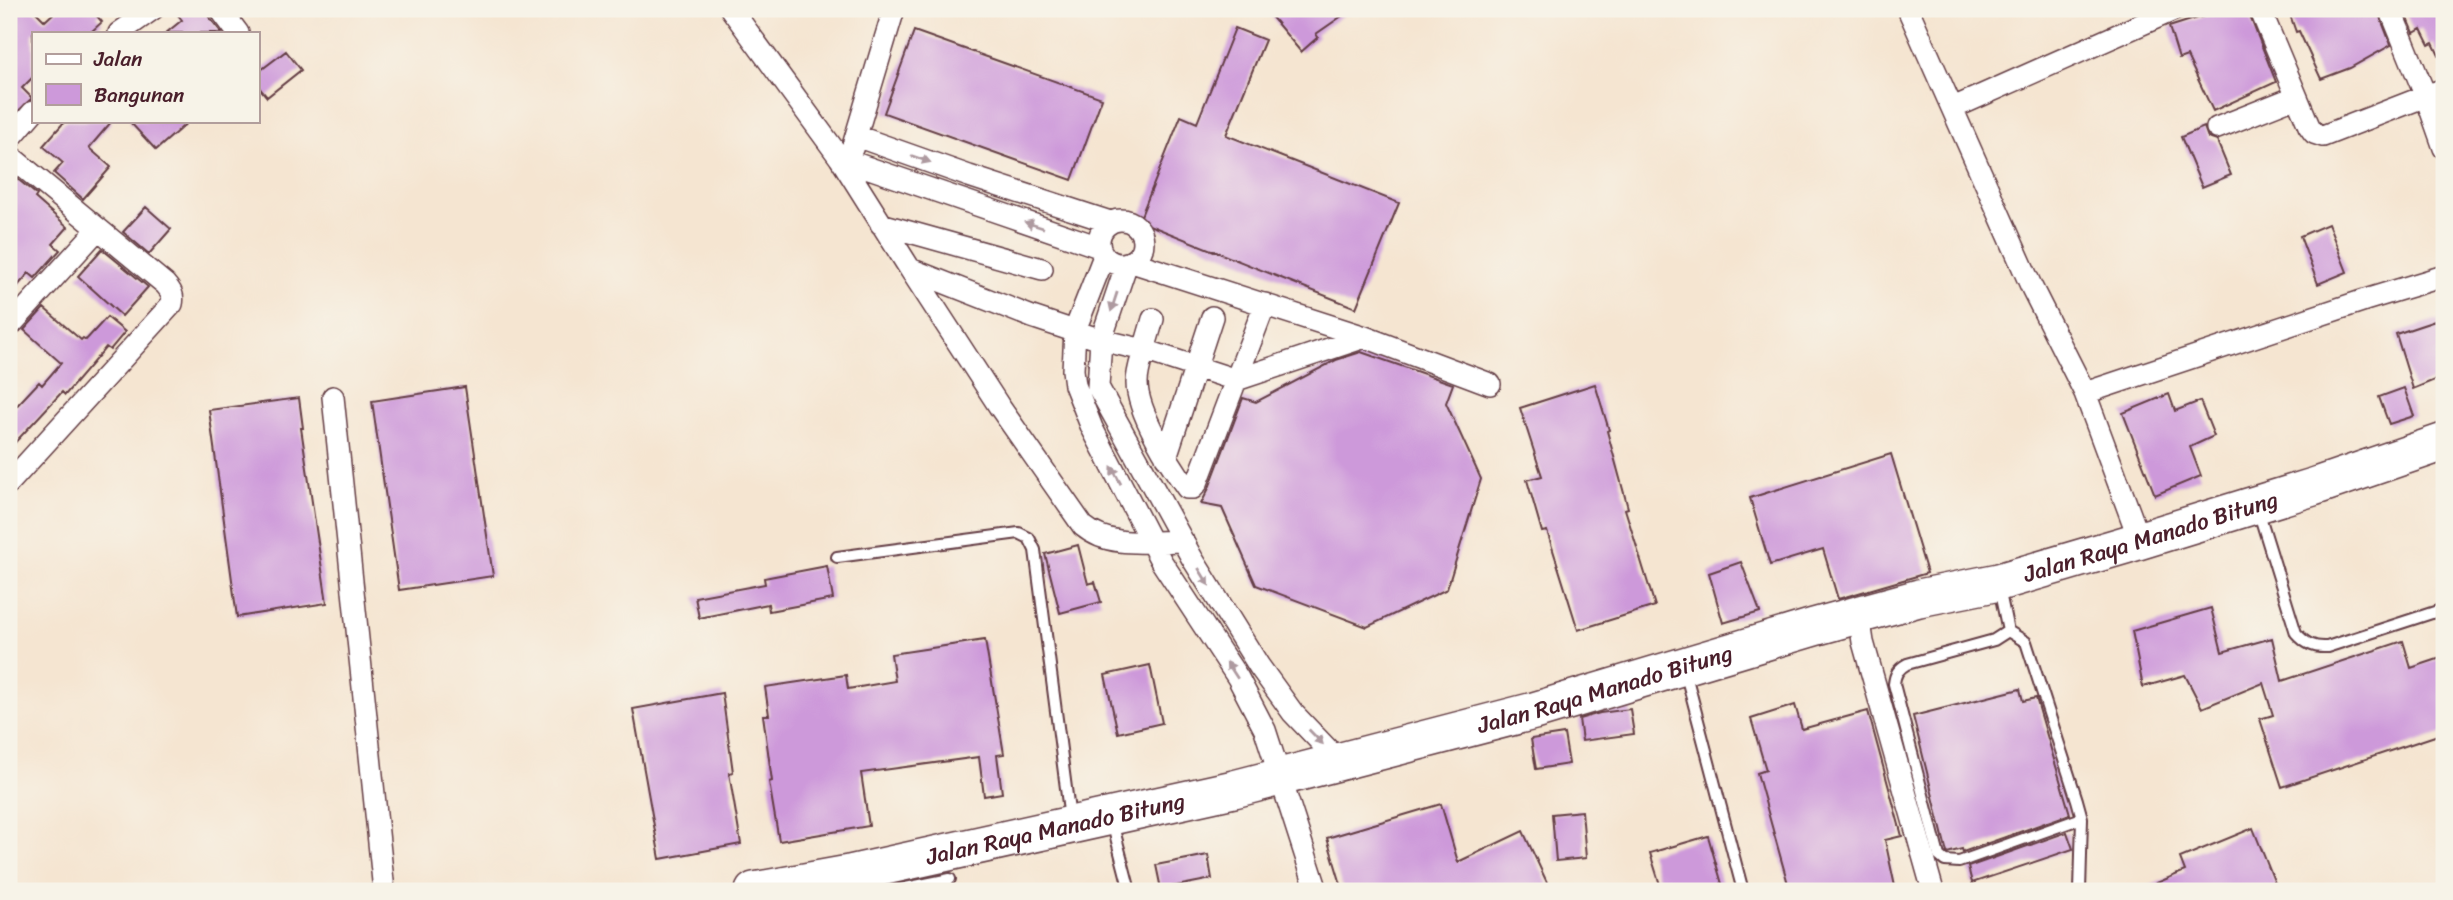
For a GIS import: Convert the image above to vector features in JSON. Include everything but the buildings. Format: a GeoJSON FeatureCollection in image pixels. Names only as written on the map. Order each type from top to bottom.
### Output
{"type":"FeatureCollection","features":[{"type":"Feature","properties":{"kind":"highway","name":"Jalan Raya Manado Bitung"},"geometry":{"type":"LineString","coordinates":[[777,889],[947,866],[1071,825],[1281,777],[1534,710],[1919,598],[1998,582],[2140,541],[2444,442]]}},
{"type":"Feature","properties":{"kind":"street"},"geometry":{"type":"LineString","coordinates":[[120,32],[153,9]]}},
{"type":"Feature","properties":{"kind":"street"},"geometry":{"type":"LineString","coordinates":[[220,9],[237,32]]}},
{"type":"Feature","properties":{"kind":"street"},"geometry":{"type":"LineString","coordinates":[[731,9],[844,160],[881,224],[999,406],[1083,526],[1093,534],[1118,542],[1183,541]]}},
{"type":"Feature","properties":{"kind":"street"},"geometry":{"type":"LineString","coordinates":[[844,160],[856,136],[894,9]]}},
{"type":"Feature","properties":{"kind":"street"},"geometry":{"type":"LineString","coordinates":[[1908,9],[2032,288],[2085,393],[2140,541]]}},
{"type":"Feature","properties":{"kind":"street"},"geometry":{"type":"LineString","coordinates":[[1952,108],[2176,9]]}},
{"type":"Feature","properties":{"kind":"street"},"geometry":{"type":"LineString","coordinates":[[2260,9],[2311,131],[2323,136],[2435,93]]}},
{"type":"Feature","properties":{"kind":"street"},"geometry":{"type":"LineString","coordinates":[[2390,9],[2435,93],[2444,148]]}},
{"type":"Feature","properties":{"kind":"street"},"geometry":{"type":"LineString","coordinates":[[2217,128],[2295,97]]}},
{"type":"Feature","properties":{"kind":"street"},"geometry":{"type":"LineString","coordinates":[[9,140],[32,113]]}},
{"type":"Feature","properties":{"kind":"street"},"geometry":{"type":"LineString","coordinates":[[856,136],[1110,222]]}},
{"type":"Feature","properties":{"kind":"street"},"geometry":{"type":"LineString","coordinates":[[9,155],[165,284],[173,296],[173,304],[9,483]]}},
{"type":"Feature","properties":{"kind":"street"},"geometry":{"type":"LineString","coordinates":[[844,160],[1102,251],[1112,262],[1129,262],[1265,304],[1490,383]]}},
{"type":"Feature","properties":{"kind":"street"},"geometry":{"type":"LineString","coordinates":[[1317,891],[1265,730],[1238,678],[1161,561],[1092,428],[1075,385],[1075,330],[1102,251],[1099,237],[1110,222],[1120,219],[1139,227],[1144,246],[1140,255],[1129,262],[1101,340],[1098,387],[1183,541],[1259,666],[1293,713],[1338,760]]}},
{"type":"Feature","properties":{"kind":"street"},"geometry":{"type":"LineString","coordinates":[[881,224],[1042,269]]}},
{"type":"Feature","properties":{"kind":"street"},"geometry":{"type":"LineString","coordinates":[[9,327],[99,229]]}},
{"type":"Feature","properties":{"kind":"street"},"geometry":{"type":"LineString","coordinates":[[910,269],[1032,317],[1236,380],[1365,337]]}},
{"type":"Feature","properties":{"kind":"street"},"geometry":{"type":"LineString","coordinates":[[2085,393],[2444,276]]}},
{"type":"Feature","properties":{"kind":"street"},"geometry":{"type":"LineString","coordinates":[[1153,319],[1136,386],[1166,457],[1187,488],[1195,486],[1265,304]]}},
{"type":"Feature","properties":{"kind":"street"},"geometry":{"type":"LineString","coordinates":[[1166,457],[1212,317]]}},
{"type":"Feature","properties":{"kind":"street"},"geometry":{"type":"LineString","coordinates":[[333,397],[384,891]]}},
{"type":"Feature","properties":{"kind":"street"},"geometry":{"type":"LineString","coordinates":[[1859,615],[1863,642],[1933,891]]}},
{"type":"Feature","properties":{"kind":"lane"},"geometry":{"type":"LineString","coordinates":[[2256,505],[2296,633],[2310,645],[2327,647],[2444,609]]}},
{"type":"Feature","properties":{"kind":"lane"},"geometry":{"type":"LineString","coordinates":[[837,557],[1019,533],[1029,538],[1035,550],[1071,825]]}},
{"type":"Feature","properties":{"kind":"lane"},"geometry":{"type":"LineString","coordinates":[[1998,582],[2008,631],[2026,642],[2082,818],[2080,891]]}},
{"type":"Feature","properties":{"kind":"lane"},"geometry":{"type":"LineString","coordinates":[[2008,631],[1994,640],[1907,664],[1900,668],[1895,678],[1894,684],[1939,856],[1952,863],[1959,862],[2082,818]]}},
{"type":"Feature","properties":{"kind":"lane"},"geometry":{"type":"LineString","coordinates":[[1684,665],[1743,891]]}},
{"type":"Feature","properties":{"kind":"lane"},"geometry":{"type":"LineString","coordinates":[[1111,816],[1130,891]]}},
{"type":"Feature","properties":{"kind":"lane"},"geometry":{"type":"LineString","coordinates":[[891,891],[947,866],[953,891]]}}]}
